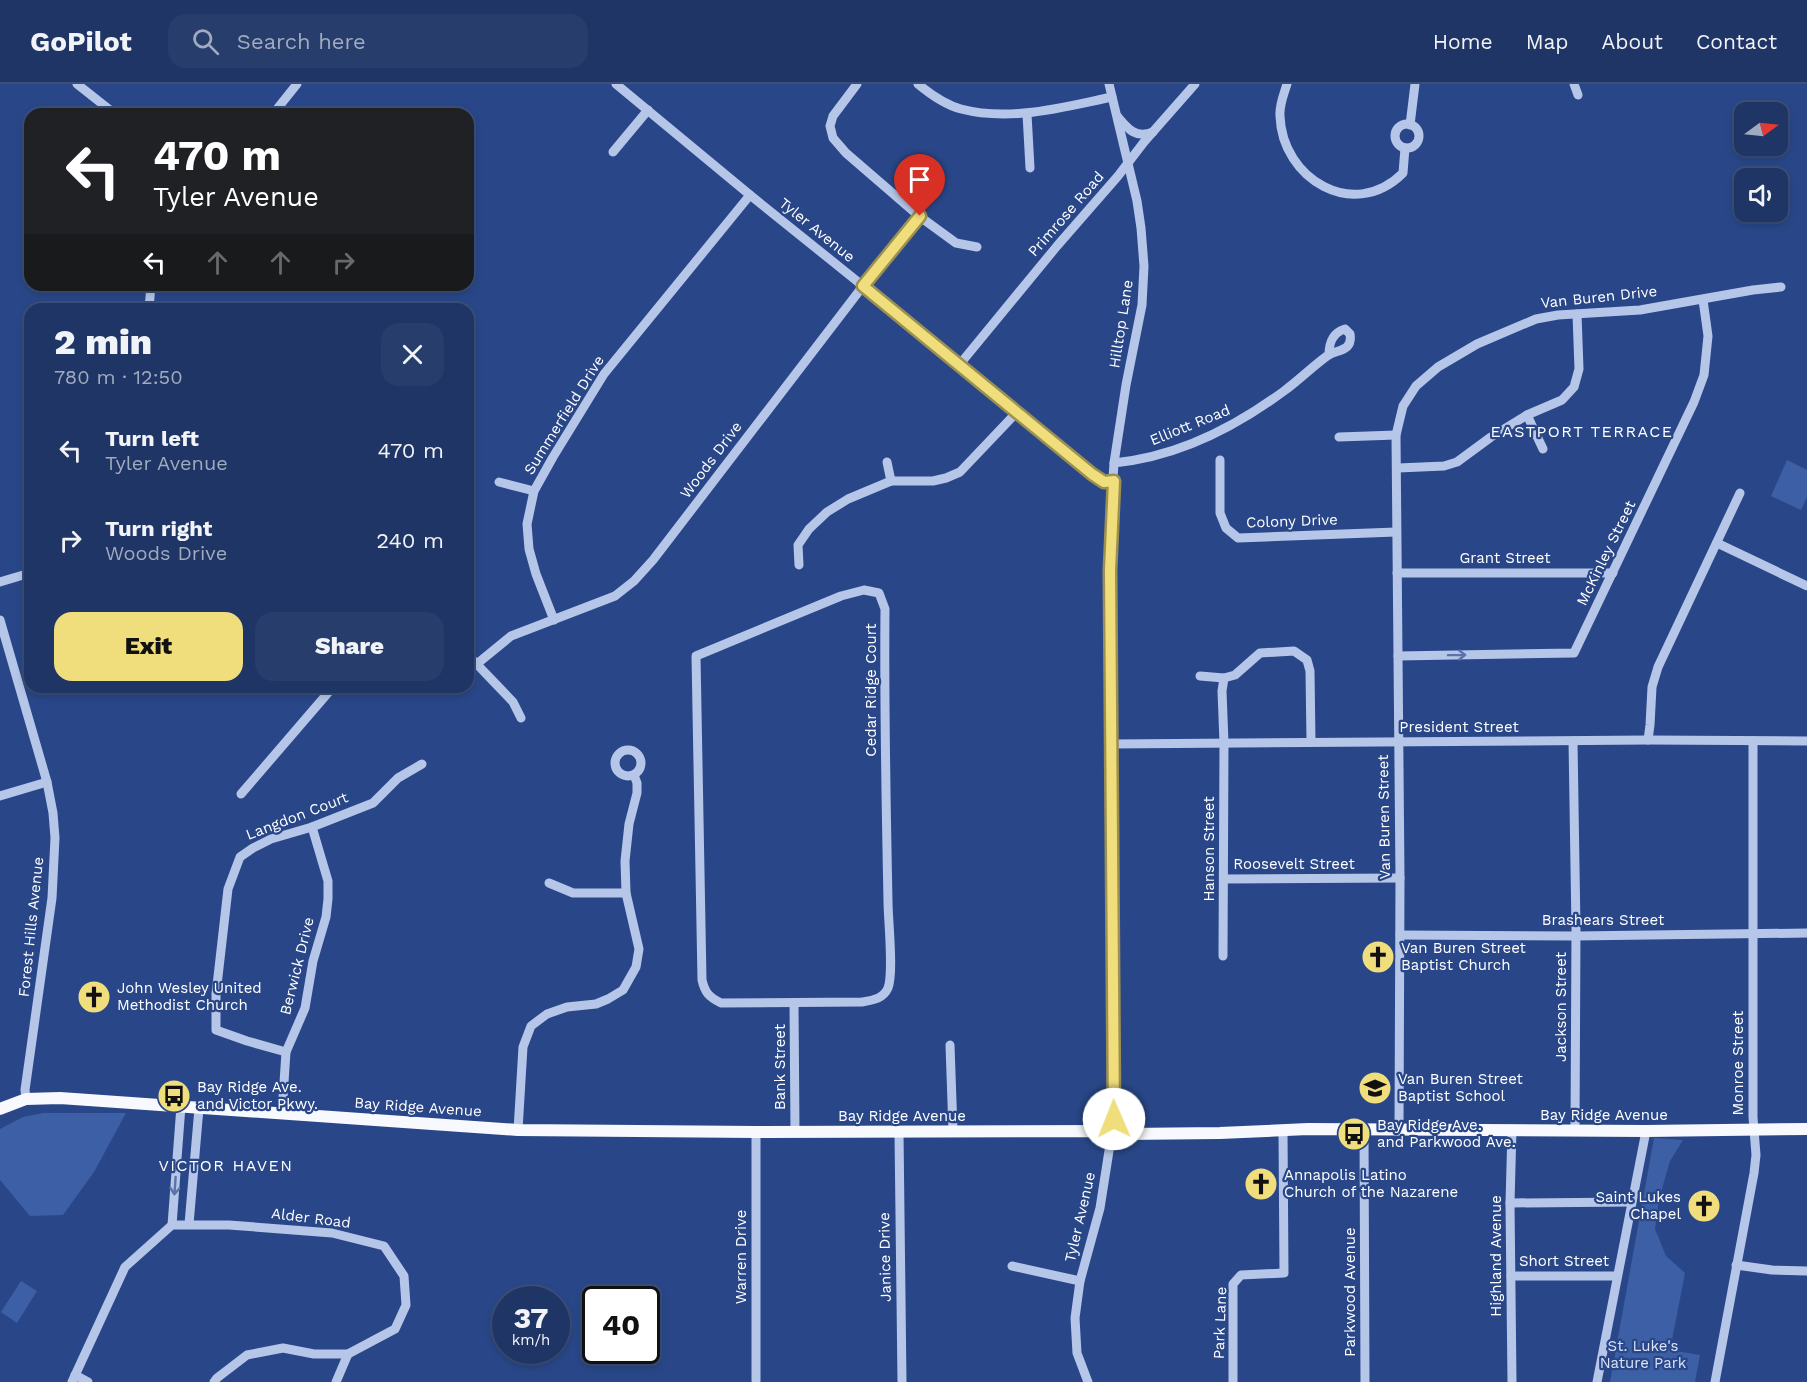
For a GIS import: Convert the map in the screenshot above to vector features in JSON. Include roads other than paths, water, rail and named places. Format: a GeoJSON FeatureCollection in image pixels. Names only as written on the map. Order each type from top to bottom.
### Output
{"type":"FeatureCollection","features":[{"type":"Feature","properties":{"kind":"main road","name":"Bay Ridge Avenue"},"geometry":{"type":"LineString","coordinates":[[0,1109],[26,1099],[60,1098],[518,1130],[625,1132],[953,1131],[1126,1134],[1364,1129],[1646,1131],[1807,1129]]}},
{"type":"Feature","properties":{"kind":"street"},"geometry":{"type":"LineString","coordinates":[[77,84],[107,108]]}},
{"type":"Feature","properties":{"kind":"street"},"geometry":{"type":"LineString","coordinates":[[278,108],[297,84]]}},
{"type":"Feature","properties":{"kind":"street","name":"Tyler Avenue"},"geometry":{"type":"LineString","coordinates":[[616,84],[1092,474],[1104,482],[1114,481]]}},
{"type":"Feature","properties":{"kind":"street"},"geometry":{"type":"LineString","coordinates":[[857,84],[832,116],[830,126],[833,138],[846,153],[920,216],[956,243],[977,248]]}},
{"type":"Feature","properties":{"kind":"street"},"geometry":{"type":"LineString","coordinates":[[918,84],[931,95],[960,109],[987,113],[1027,114],[1112,97]]}},
{"type":"Feature","properties":{"kind":"street","name":"Hilltop Lane"},"geometry":{"type":"LineString","coordinates":[[1109,84],[1142,228],[1144,275],[1142,305],[1114,463]]}},
{"type":"Feature","properties":{"kind":"street","name":"Primrose Road"},"geometry":{"type":"LineString","coordinates":[[960,364],[1195,84]]}},
{"type":"Feature","properties":{"kind":"street"},"geometry":{"type":"LineString","coordinates":[[1287,84],[1280,107],[1284,140],[1301,169],[1324,187],[1337,193],[1347,194],[1367,193],[1386,187],[1403,173],[1405,148]]}},
{"type":"Feature","properties":{"kind":"street"},"geometry":{"type":"LineString","coordinates":[[1410,125],[1415,84]]}},
{"type":"Feature","properties":{"kind":"street"},"geometry":{"type":"LineString","coordinates":[[1574,84],[1578,95]]}},
{"type":"Feature","properties":{"kind":"street"},"geometry":{"type":"LineString","coordinates":[[613,152],[648,110]]}},
{"type":"Feature","properties":{"kind":"street"},"geometry":{"type":"LineString","coordinates":[[1027,114],[1030,168]]}},
{"type":"Feature","properties":{"kind":"street"},"geometry":{"type":"LineString","coordinates":[[1117,115],[1130,131],[1145,135],[1153,132]]}},
{"type":"Feature","properties":{"kind":"street"},"geometry":{"type":"LineString","coordinates":[[1410,125],[1417,129],[1419,137],[1413,147],[1405,148],[1396,141],[1396,132],[1400,126],[1410,125]]}},
{"type":"Feature","properties":{"kind":"street","name":"Summerfield Drive"},"geometry":{"type":"LineString","coordinates":[[554,620],[529,549],[527,524],[534,491],[604,374],[750,195]]}},
{"type":"Feature","properties":{"kind":"street","name":"Woods Drive"},"geometry":{"type":"LineString","coordinates":[[477,663],[511,636],[615,596],[634,581],[653,560],[863,286],[920,216]]}},
{"type":"Feature","properties":{"kind":"street","name":"Van Buren Drive"},"geometry":{"type":"LineString","coordinates":[[1398,468],[1396,435],[1403,406],[1416,386],[1438,367],[1477,344],[1536,319],[1558,315],[1640,309],[1781,287]]}},
{"type":"Feature","properties":{"kind":"street","name":"McKinley Street"},"geometry":{"type":"LineString","coordinates":[[1398,656],[1574,652],[1694,402],[1704,375],[1708,336],[1703,300]]}},
{"type":"Feature","properties":{"kind":"street"},"geometry":{"type":"LineString","coordinates":[[1398,468],[1444,466],[1457,462],[1491,437],[1527,416],[1562,400],[1574,387],[1579,369],[1577,314]]}},
{"type":"Feature","properties":{"kind":"street","name":"Elliott Road"},"geometry":{"type":"LineString","coordinates":[[1114,463],[1155,456],[1235,424],[1285,390],[1329,355]]}},
{"type":"Feature","properties":{"kind":"street"},"geometry":{"type":"LineString","coordinates":[[799,565],[798,545],[809,529],[827,512],[848,499],[891,481],[933,481],[960,472],[1016,413]]}},
{"type":"Feature","properties":{"kind":"street"},"geometry":{"type":"LineString","coordinates":[[1527,416],[1543,449]]}},
{"type":"Feature","properties":{"kind":"street"},"geometry":{"type":"LineString","coordinates":[[1339,437],[1396,435]]}},
{"type":"Feature","properties":{"kind":"street","name":"Colony Drive"},"geometry":{"type":"LineString","coordinates":[[1220,460],[1220,513],[1226,528],[1238,538],[1396,532]]}},
{"type":"Feature","properties":{"kind":"street"},"geometry":{"type":"LineString","coordinates":[[887,462],[891,481]]}},
{"type":"Feature","properties":{"kind":"street","name":"Tyler Avenue"},"geometry":{"type":"LineString","coordinates":[[1088,1382],[1077,1353],[1075,1318],[1080,1281],[1100,1208],[1114,1119],[1110,570],[1114,463]]}},
{"type":"Feature","properties":{"kind":"street","name":"Van Buren Street"},"geometry":{"type":"LineString","coordinates":[[1398,468],[1396,532],[1400,878],[1399,1129]]}},
{"type":"Feature","properties":{"kind":"street"},"geometry":{"type":"LineString","coordinates":[[499,482],[534,491]]}},
{"type":"Feature","properties":{"kind":"street"},"geometry":{"type":"LineString","coordinates":[[1648,740],[1652,687],[1658,667],[1740,493]]}},
{"type":"Feature","properties":{"kind":"street"},"geometry":{"type":"LineString","coordinates":[[1717,543],[1807,586]]}},
{"type":"Feature","properties":{"kind":"street","name":"Grant Street"},"geometry":{"type":"LineString","coordinates":[[1397,573],[1613,573]]}},
{"type":"Feature","properties":{"kind":"street"},"geometry":{"type":"LineString","coordinates":[[0,582],[24,575]]}},
{"type":"Feature","properties":{"kind":"street","name":"Cedar Ridge Court"},"geometry":{"type":"LineString","coordinates":[[864,590],[879,593],[885,609],[889,986],[883,996],[875,1000],[794,1003],[721,1003],[705,992],[702,980],[696,656],[841,596],[864,590]]}},
{"type":"Feature","properties":{"kind":"street","name":"Forest Hills Avenue"},"geometry":{"type":"LineString","coordinates":[[0,620],[46,782],[53,813],[55,838],[53,878],[25,1090],[26,1099]]}},
{"type":"Feature","properties":{"kind":"street"},"geometry":{"type":"LineString","coordinates":[[1200,676],[1224,678],[1235,675],[1260,653],[1294,651],[1307,660],[1310,671],[1311,742]]}},
{"type":"Feature","properties":{"kind":"street"},"geometry":{"type":"LineString","coordinates":[[474,660],[513,702],[521,718]]}},
{"type":"Feature","properties":{"kind":"street","name":"Hanson Street"},"geometry":{"type":"LineString","coordinates":[[1223,956],[1224,743],[1222,691],[1224,678]]}},
{"type":"Feature","properties":{"kind":"street"},"geometry":{"type":"LineString","coordinates":[[241,794],[328,693]]}},
{"type":"Feature","properties":{"kind":"street","name":"Jackson Street"},"geometry":{"type":"LineString","coordinates":[[1573,741],[1576,936],[1575,1129]]}},
{"type":"Feature","properties":{"kind":"street","name":"Monroe Street"},"geometry":{"type":"LineString","coordinates":[[1715,1382],[1756,1155],[1754,1129],[1753,741]]}},
{"type":"Feature","properties":{"kind":"street","name":"President Street"},"geometry":{"type":"LineString","coordinates":[[1111,744],[1807,741]]}},
{"type":"Feature","properties":{"kind":"street","name":"Langdon Court"},"geometry":{"type":"LineString","coordinates":[[286,1052],[216,1030],[216,994],[228,890],[240,856],[271,839],[373,803],[398,778],[422,764]]}},
{"type":"Feature","properties":{"kind":"street"},"geometry":{"type":"LineString","coordinates":[[518,1130],[523,1047],[531,1026],[548,1014],[567,1007],[596,1004],[608,999],[623,990],[636,967],[639,949],[626,893],[625,861],[629,824],[637,793],[634,775]]}},
{"type":"Feature","properties":{"kind":"street"},"geometry":{"type":"LineString","coordinates":[[0,796],[46,782]]}},
{"type":"Feature","properties":{"kind":"street","name":"Berwick Drive"},"geometry":{"type":"LineString","coordinates":[[282,1113],[286,1052],[305,1008],[313,961],[326,917],[328,899],[328,881],[312,826]]}},
{"type":"Feature","properties":{"kind":"street","name":"Roosevelt Street"},"geometry":{"type":"LineString","coordinates":[[1224,879],[1400,878]]}},
{"type":"Feature","properties":{"kind":"street"},"geometry":{"type":"LineString","coordinates":[[549,883],[573,893],[626,893]]}},
{"type":"Feature","properties":{"kind":"street","name":"Brashears Street"},"geometry":{"type":"LineString","coordinates":[[1400,935],[1576,936],[1807,933]]}},
{"type":"Feature","properties":{"kind":"street","name":"Bank Street"},"geometry":{"type":"LineString","coordinates":[[794,1003],[795,1131]]}},
{"type":"Feature","properties":{"kind":"street"},"geometry":{"type":"LineString","coordinates":[[950,1045],[953,1131]]}},
{"type":"Feature","properties":{"kind":"street"},"geometry":{"type":"LineString","coordinates":[[88,1382],[74,1379],[125,1267],[172,1225],[181,1106]]}},
{"type":"Feature","properties":{"kind":"street"},"geometry":{"type":"LineString","coordinates":[[189,1224],[199,1108]]}},
{"type":"Feature","properties":{"kind":"street","name":"Parkwood Avenue"},"geometry":{"type":"LineString","coordinates":[[1364,1129],[1365,1382]]}},
{"type":"Feature","properties":{"kind":"street","name":"Highland Avenue"},"geometry":{"type":"LineString","coordinates":[[1512,1129],[1510,1203],[1512,1382]]}},
{"type":"Feature","properties":{"kind":"street","name":"Park Lane"},"geometry":{"type":"LineString","coordinates":[[1233,1382],[1233,1284],[1241,1275],[1284,1273],[1283,1130]]}},
{"type":"Feature","properties":{"kind":"street"},"geometry":{"type":"LineString","coordinates":[[1597,1382],[1646,1131]]}},
{"type":"Feature","properties":{"kind":"street","name":"Warren Drive"},"geometry":{"type":"LineString","coordinates":[[756,1132],[756,1382]]}},
{"type":"Feature","properties":{"kind":"street","name":"Janice Drive"},"geometry":{"type":"LineString","coordinates":[[899,1132],[902,1382]]}},
{"type":"Feature","properties":{"kind":"street"},"geometry":{"type":"LineString","coordinates":[[1510,1203],[1631,1202]]}},
{"type":"Feature","properties":{"kind":"street","name":"Alder Road"},"geometry":{"type":"LineString","coordinates":[[172,1225],[229,1225],[332,1233],[384,1246],[404,1276],[406,1305],[395,1329],[348,1354]]}},
{"type":"Feature","properties":{"kind":"street"},"geometry":{"type":"LineString","coordinates":[[1736,1265],[1772,1270],[1807,1271]]}},
{"type":"Feature","properties":{"kind":"street"},"geometry":{"type":"LineString","coordinates":[[1012,1266],[1080,1281]]}},
{"type":"Feature","properties":{"kind":"street","name":"Short Street"},"geometry":{"type":"LineString","coordinates":[[1511,1276],[1617,1276]]}},
{"type":"Feature","properties":{"kind":"street"},"geometry":{"type":"LineString","coordinates":[[214,1382],[247,1355],[283,1348],[314,1354],[348,1354],[336,1382]]}},
{"type":"Feature","properties":{"kind":"place","name":"Van Buren Street Baptist Church"},"geometry":{"type":"Point","coordinates":[1378,957]}},
{"type":"Feature","properties":{"kind":"place","name":"John Wesley United Methodist Church"},"geometry":{"type":"Point","coordinates":[94,997]}},
{"type":"Feature","properties":{"kind":"place","name":"Van Buren Street Baptist School"},"geometry":{"type":"Point","coordinates":[1375,1088]}},
{"type":"Feature","properties":{"kind":"place","name":"Bay Ridge Ave. and Victor Pkwy."},"geometry":{"type":"Point","coordinates":[174,1096]}},
{"type":"Feature","properties":{"kind":"place","name":"Bay Ridge Ave. and Parkwood Ave."},"geometry":{"type":"Point","coordinates":[1354,1134]}},
{"type":"Feature","properties":{"kind":"place","name":"Annapolis Latino Church of the Nazarene"},"geometry":{"type":"Point","coordinates":[1261,1184]}},
{"type":"Feature","properties":{"kind":"place","name":"Saint Lukes Chapel"},"geometry":{"type":"Point","coordinates":[1704,1206]}},
{"type":"Feature","properties":{"kind":"district","name":"EASTPORT TERRACE"},"geometry":{"type":"Point","coordinates":[1582,431]}},
{"type":"Feature","properties":{"kind":"district","name":"VICTOR HAVEN"},"geometry":{"type":"Point","coordinates":[226,1165]}},
{"type":"Feature","properties":{"kind":"park label","name":"St. Luke's Nature Park"},"geometry":{"type":"Point","coordinates":[1643,1354]}}]}
